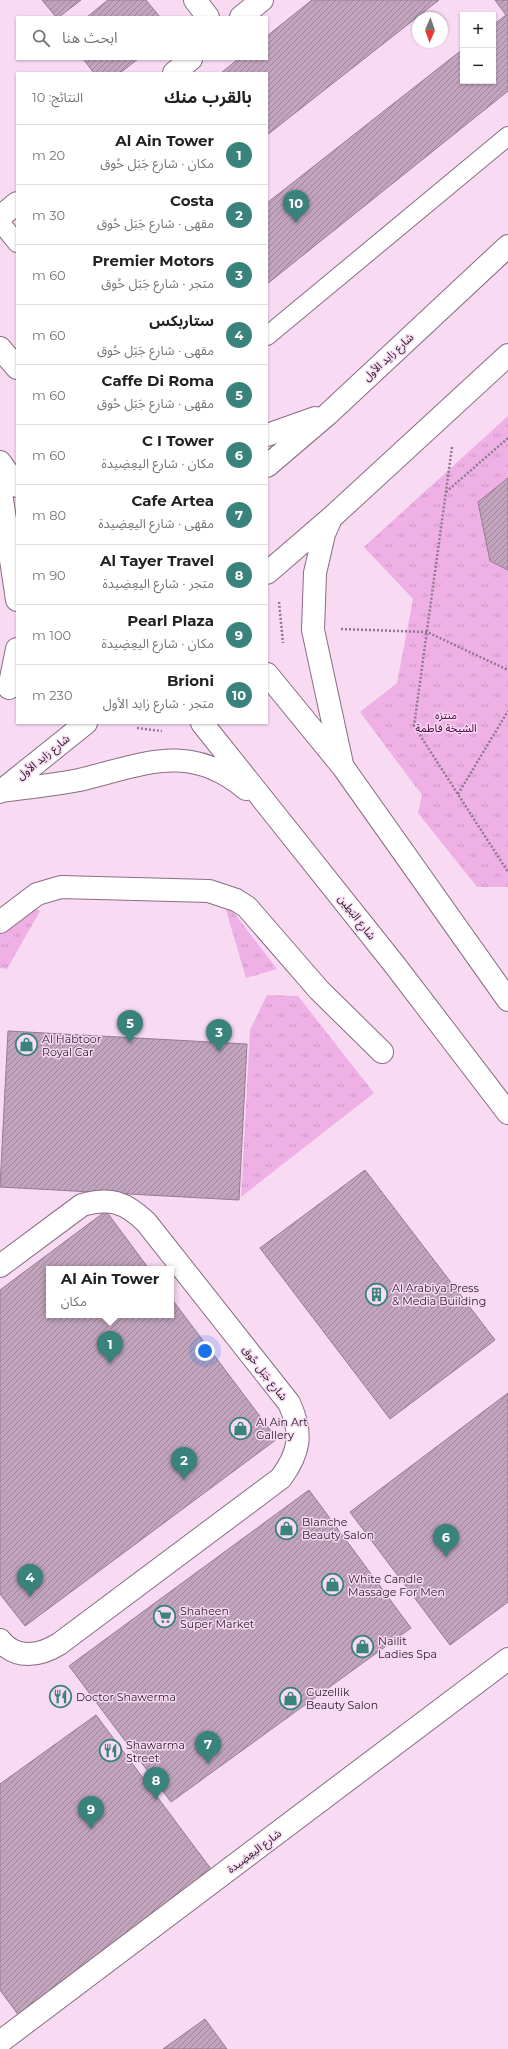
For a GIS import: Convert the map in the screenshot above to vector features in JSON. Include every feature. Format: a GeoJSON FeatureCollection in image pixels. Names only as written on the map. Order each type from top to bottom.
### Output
{"type":"FeatureCollection","features":[{"type":"Feature","properties":{"kind":"main road"},"geometry":{"type":"LineString","coordinates":[[195,0],[207,16]]}},
{"type":"Feature","properties":{"kind":"main road"},"geometry":{"type":"LineString","coordinates":[[242,16],[262,0]]}},
{"type":"Feature","properties":{"kind":"main road"},"geometry":{"type":"LineString","coordinates":[[175,72],[190,60]]}},
{"type":"Feature","properties":{"kind":"main road"},"geometry":{"type":"LineString","coordinates":[[0,217],[16,204]]}},
{"type":"Feature","properties":{"kind":"main road","name":"شارع زايد الأول"},"geometry":{"type":"LineString","coordinates":[[268,465],[328,414],[508,246]]}},
{"type":"Feature","properties":{"kind":"main road"},"geometry":{"type":"LineString","coordinates":[[0,348],[16,367]]}},
{"type":"Feature","properties":{"kind":"main road"},"geometry":{"type":"LineString","coordinates":[[268,571],[332,517],[508,355]]}},
{"type":"Feature","properties":{"kind":"main road"},"geometry":{"type":"LineString","coordinates":[[268,435],[328,414]]}},
{"type":"Feature","properties":{"kind":"main road"},"geometry":{"type":"LineString","coordinates":[[0,462],[16,485]]}},
{"type":"Feature","properties":{"kind":"main road"},"geometry":{"type":"LineString","coordinates":[[0,486],[16,593]]}},
{"type":"Feature","properties":{"kind":"main road"},"geometry":{"type":"LineString","coordinates":[[332,517],[324,534],[315,573],[313,630],[343,767]]}},
{"type":"Feature","properties":{"kind":"main road"},"geometry":{"type":"LineString","coordinates":[[9,689],[16,654]]}},
{"type":"Feature","properties":{"kind":"main road"},"geometry":{"type":"LineString","coordinates":[[268,675],[343,767],[508,1000]]}},
{"type":"Feature","properties":{"kind":"main road","name":"شارع زايد الأول"},"geometry":{"type":"LineString","coordinates":[[0,792],[85,724]]}},
{"type":"Feature","properties":{"kind":"main road","name":"شارع البَطِين"},"geometry":{"type":"LineString","coordinates":[[203,724],[278,816],[508,1113]]}},
{"type":"Feature","properties":{"kind":"main road"},"geometry":{"type":"LineString","coordinates":[[0,792],[75,780],[150,762],[181,759],[213,767],[227,774],[278,816]]}},
{"type":"Feature","properties":{"kind":"main road"},"geometry":{"type":"LineString","coordinates":[[0,922],[37,894],[61,887],[209,891],[222,895],[247,908],[319,990],[382,1052]]}},
{"type":"Feature","properties":{"kind":"main road","name":"شارع جَبَل حُوق"},"geometry":{"type":"LineString","coordinates":[[0,1266],[82,1205],[96,1201],[111,1201],[124,1205],[146,1222],[289,1403],[296,1418],[298,1434],[297,1450],[291,1465],[281,1478],[59,1644],[38,1654],[25,1654],[13,1651],[0,1640]]}},
{"type":"Feature","properties":{"kind":"main road","name":"شارع اليعِضِيدة"},"geometry":{"type":"LineString","coordinates":[[0,2042],[508,1660]]}},
{"type":"Feature","properties":{"kind":"lane"},"geometry":{"type":"LineString","coordinates":[[268,335],[508,136]]}},
{"type":"Feature","properties":{"kind":"lane"},"geometry":{"type":"LineString","coordinates":[[0,222],[16,242]]}},
{"type":"Feature","properties":{"kind":"path"},"geometry":{"type":"LineString","coordinates":[[458,401],[414,726],[508,872]]}},
{"type":"Feature","properties":{"kind":"path"},"geometry":{"type":"LineString","coordinates":[[445,492],[508,438]]}},
{"type":"Feature","properties":{"kind":"path"},"geometry":{"type":"LineString","coordinates":[[279,602],[283,643]]}},
{"type":"Feature","properties":{"kind":"path"},"geometry":{"type":"LineString","coordinates":[[338,628],[426,632],[508,670]]}},
{"type":"Feature","properties":{"kind":"path"},"geometry":{"type":"LineString","coordinates":[[458,794],[508,712]]}},
{"type":"Feature","properties":{"kind":"path"},"geometry":{"type":"LineString","coordinates":[[137,728],[169,732]]}},
{"type":"Feature","properties":{"kind":"green space","name":"منتزه الشيخة فاطمة"},"geometry":{"type":"Polygon","coordinates":[[[508,416],[508,887],[477,887],[418,813],[422,795],[360,712],[397,683],[413,599],[364,547],[508,416]]]}},
{"type":"Feature","properties":{"kind":"green space"},"geometry":{"type":"Polygon","coordinates":[[[32,907],[40,911],[7,969],[0,968],[0,933],[32,907]]]}},
{"type":"Feature","properties":{"kind":"green space"},"geometry":{"type":"Polygon","coordinates":[[[231,909],[277,969],[246,978],[226,910],[231,909]]]}},
{"type":"Feature","properties":{"kind":"green space"},"geometry":{"type":"Polygon","coordinates":[[[267,995],[298,996],[374,1093],[241,1197],[250,1030],[267,995]]]}},
{"type":"Feature","properties":{"kind":"building"},"geometry":{"type":"Polygon","coordinates":[[[42,0],[81,0],[60,16],[55,16],[42,0]]]}},
{"type":"Feature","properties":{"kind":"building"},"geometry":{"type":"Polygon","coordinates":[[[108,0],[146,0],[159,16],[88,16],[108,0]]]}},
{"type":"Feature","properties":{"kind":"building"},"geometry":{"type":"Polygon","coordinates":[[[312,0],[439,0],[424,12],[412,12],[412,21],[268,134],[268,72],[222,72],[237,60],[268,60],[268,35],[312,0]]]}},
{"type":"Feature","properties":{"kind":"building"},"geometry":{"type":"Polygon","coordinates":[[[495,0],[508,0],[508,91],[268,283],[268,202],[460,51],[460,84],[496,84],[496,23],[506,15],[495,0]]]}},
{"type":"Feature","properties":{"kind":"building"},"geometry":{"type":"Polygon","coordinates":[[[84,60],[137,60],[121,72],[93,72],[84,60]]]}},
{"type":"Feature","properties":{"kind":"building"},"geometry":{"type":"Polygon","coordinates":[[[508,478],[508,570],[490,561],[478,502],[508,478]]]}},
{"type":"Feature","properties":{"kind":"building"},"geometry":{"type":"Polygon","coordinates":[[[8,1031],[247,1044],[239,1200],[0,1187],[8,1031]]]}},
{"type":"Feature","properties":{"kind":"building","name":"Al Arabiya Press & Media Building"},"geometry":{"type":"Polygon","coordinates":[[[365,1170],[495,1340],[390,1419],[260,1248],[365,1170]]]}},
{"type":"Feature","properties":{"kind":"building"},"geometry":{"type":"Polygon","coordinates":[[[106,1211],[147,1266],[46,1266],[46,1318],[174,1318],[174,1302],[277,1439],[25,1626],[0,1594],[0,1290],[106,1211]]]}},
{"type":"Feature","properties":{"kind":"building"},"geometry":{"type":"Polygon","coordinates":[[[508,1393],[508,1602],[450,1645],[350,1512],[508,1393]]]}},
{"type":"Feature","properties":{"kind":"building"},"geometry":{"type":"Polygon","coordinates":[[[309,1490],[411,1628],[171,1802],[69,1666],[309,1490]]]}},
{"type":"Feature","properties":{"kind":"building"},"geometry":{"type":"Polygon","coordinates":[[[96,1715],[214,1873],[22,2020],[0,1990],[0,1784],[96,1715]]]}},
{"type":"Feature","properties":{"kind":"building"},"geometry":{"type":"Polygon","coordinates":[[[205,2019],[227,2049],[163,2049],[205,2019]]]}},
{"type":"Feature","properties":{"kind":"place","name":"Brioni"},"geometry":{"type":"Point","coordinates":[296,223]}},
{"type":"Feature","properties":{"kind":"place","name":"Caffe Di Roma"},"geometry":{"type":"Point","coordinates":[130,1043]}},
{"type":"Feature","properties":{"kind":"place","name":"Al Habtoor Royal Car"},"geometry":{"type":"Point","coordinates":[27,1045]}},
{"type":"Feature","properties":{"kind":"place","name":"Premier Motors"},"geometry":{"type":"Point","coordinates":[219,1052]}},
{"type":"Feature","properties":{"kind":"place","name":"Al Arabiya Press & Media Building"},"geometry":{"type":"Point","coordinates":[377,1294]}},
{"type":"Feature","properties":{"kind":"place","name":"Al Ain Tower"},"geometry":{"type":"Point","coordinates":[110,1364]}},
{"type":"Feature","properties":{"kind":"place","name":"Al Ain Art Gallery"},"geometry":{"type":"Point","coordinates":[241,1428]}},
{"type":"Feature","properties":{"kind":"place","name":"Costa"},"geometry":{"type":"Point","coordinates":[184,1480]}},
{"type":"Feature","properties":{"kind":"place","name":"Blanche Beauty Salon"},"geometry":{"type":"Point","coordinates":[286,1528]}},
{"type":"Feature","properties":{"kind":"place","name":"C I Tower"},"geometry":{"type":"Point","coordinates":[446,1557]}},
{"type":"Feature","properties":{"kind":"place","name":"White Candle Massage For Men"},"geometry":{"type":"Point","coordinates":[333,1585]}},
{"type":"Feature","properties":{"kind":"place","name":"ستاربكس"},"geometry":{"type":"Point","coordinates":[30,1597]}},
{"type":"Feature","properties":{"kind":"place","name":"Shaheen Super Market"},"geometry":{"type":"Point","coordinates":[164,1617]}},
{"type":"Feature","properties":{"kind":"place","name":"Nailit Ladies Spa"},"geometry":{"type":"Point","coordinates":[363,1647]}},
{"type":"Feature","properties":{"kind":"place","name":"Doctor Shawerma"},"geometry":{"type":"Point","coordinates":[61,1697]}},
{"type":"Feature","properties":{"kind":"place","name":"Guzellik Beauty Salon"},"geometry":{"type":"Point","coordinates":[290,1698]}},
{"type":"Feature","properties":{"kind":"place","name":"Shawarma Street"},"geometry":{"type":"Point","coordinates":[110,1751]}},
{"type":"Feature","properties":{"kind":"place","name":"Cafe Artea"},"geometry":{"type":"Point","coordinates":[208,1764]}},
{"type":"Feature","properties":{"kind":"place","name":"Al Tayer Travel"},"geometry":{"type":"Point","coordinates":[156,1800]}},
{"type":"Feature","properties":{"kind":"place","name":"Pearl Plaza"},"geometry":{"type":"Point","coordinates":[91,1829]}}]}
